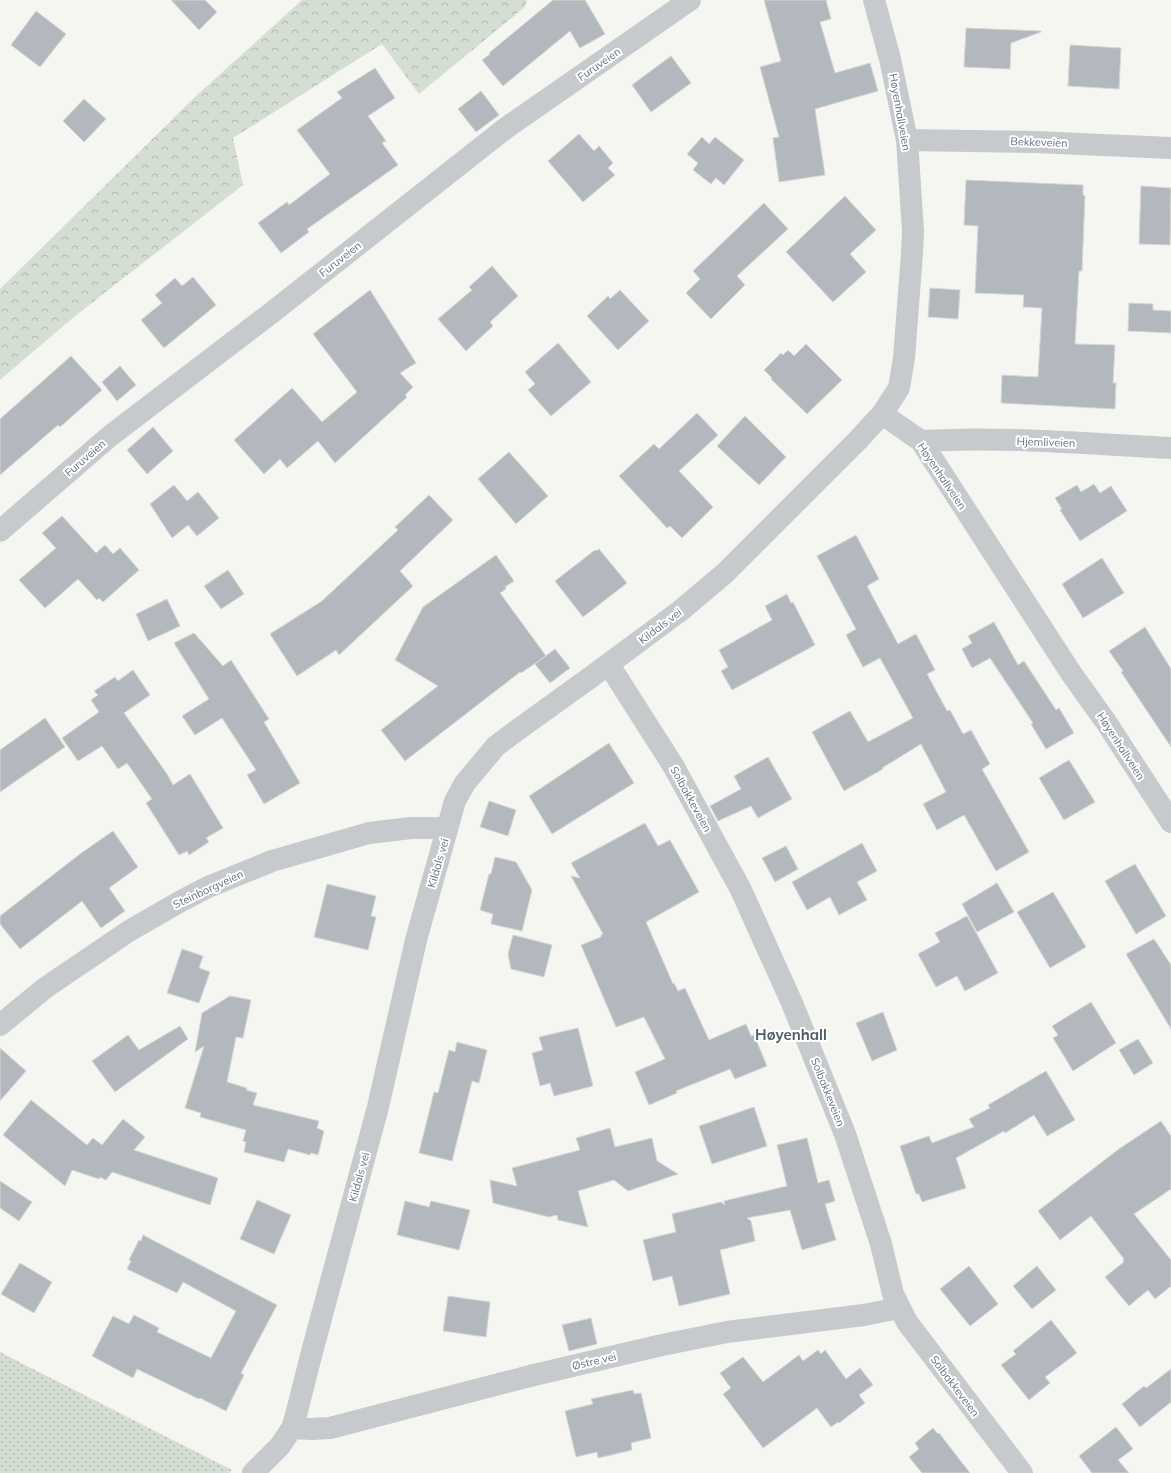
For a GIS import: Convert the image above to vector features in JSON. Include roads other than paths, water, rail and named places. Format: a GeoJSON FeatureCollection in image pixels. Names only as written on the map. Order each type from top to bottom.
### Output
{"type":"FeatureCollection","features":[{"type":"Feature","properties":{"kind":"street","name":"Furuveien"},"geometry":{"type":"LineString","coordinates":[[0,531],[110,436],[270,314],[506,128],[690,0]]}},
{"type":"Feature","properties":{"kind":"street","name":"Høyenhallveien"},"geometry":{"type":"LineString","coordinates":[[874,0],[890,59],[907,140],[913,231],[904,358],[899,388],[882,414],[921,441],[1067,666],[1106,722],[1171,822]]}},
{"type":"Feature","properties":{"kind":"street","name":"Bekkeveien"},"geometry":{"type":"LineString","coordinates":[[907,140],[1067,143],[1171,148]]}},
{"type":"Feature","properties":{"kind":"street","name":"Kildals vei"},"geometry":{"type":"LineString","coordinates":[[254,1473],[280,1446],[292,1428],[378,1107],[416,940],[455,801],[465,783],[496,746],[680,612],[724,574],[793,507],[882,414]]}},
{"type":"Feature","properties":{"kind":"street","name":"Hjemliveien"},"geometry":{"type":"LineString","coordinates":[[921,441],[960,439],[1066,442],[1171,448]]}},
{"type":"Feature","properties":{"kind":"street","name":"Solbakkeveien"},"geometry":{"type":"LineString","coordinates":[[609,665],[674,767],[741,890],[792,1003],[845,1134],[880,1244],[893,1294],[899,1308],[911,1328],[1022,1473]]}},
{"type":"Feature","properties":{"kind":"street","name":"Steinborgveien"},"geometry":{"type":"LineString","coordinates":[[0,1025],[45,988],[129,931],[181,901],[208,888],[272,861],[369,833],[411,828],[447,828]]}},
{"type":"Feature","properties":{"kind":"street","name":"Østre vei"},"geometry":{"type":"LineString","coordinates":[[292,1428],[330,1428],[534,1375],[662,1345],[727,1332],[864,1315],[899,1308]]}},
{"type":"Feature","properties":{"kind":"district","name":"Høyenhall"},"geometry":{"type":"Point","coordinates":[791,1034]}}]}
